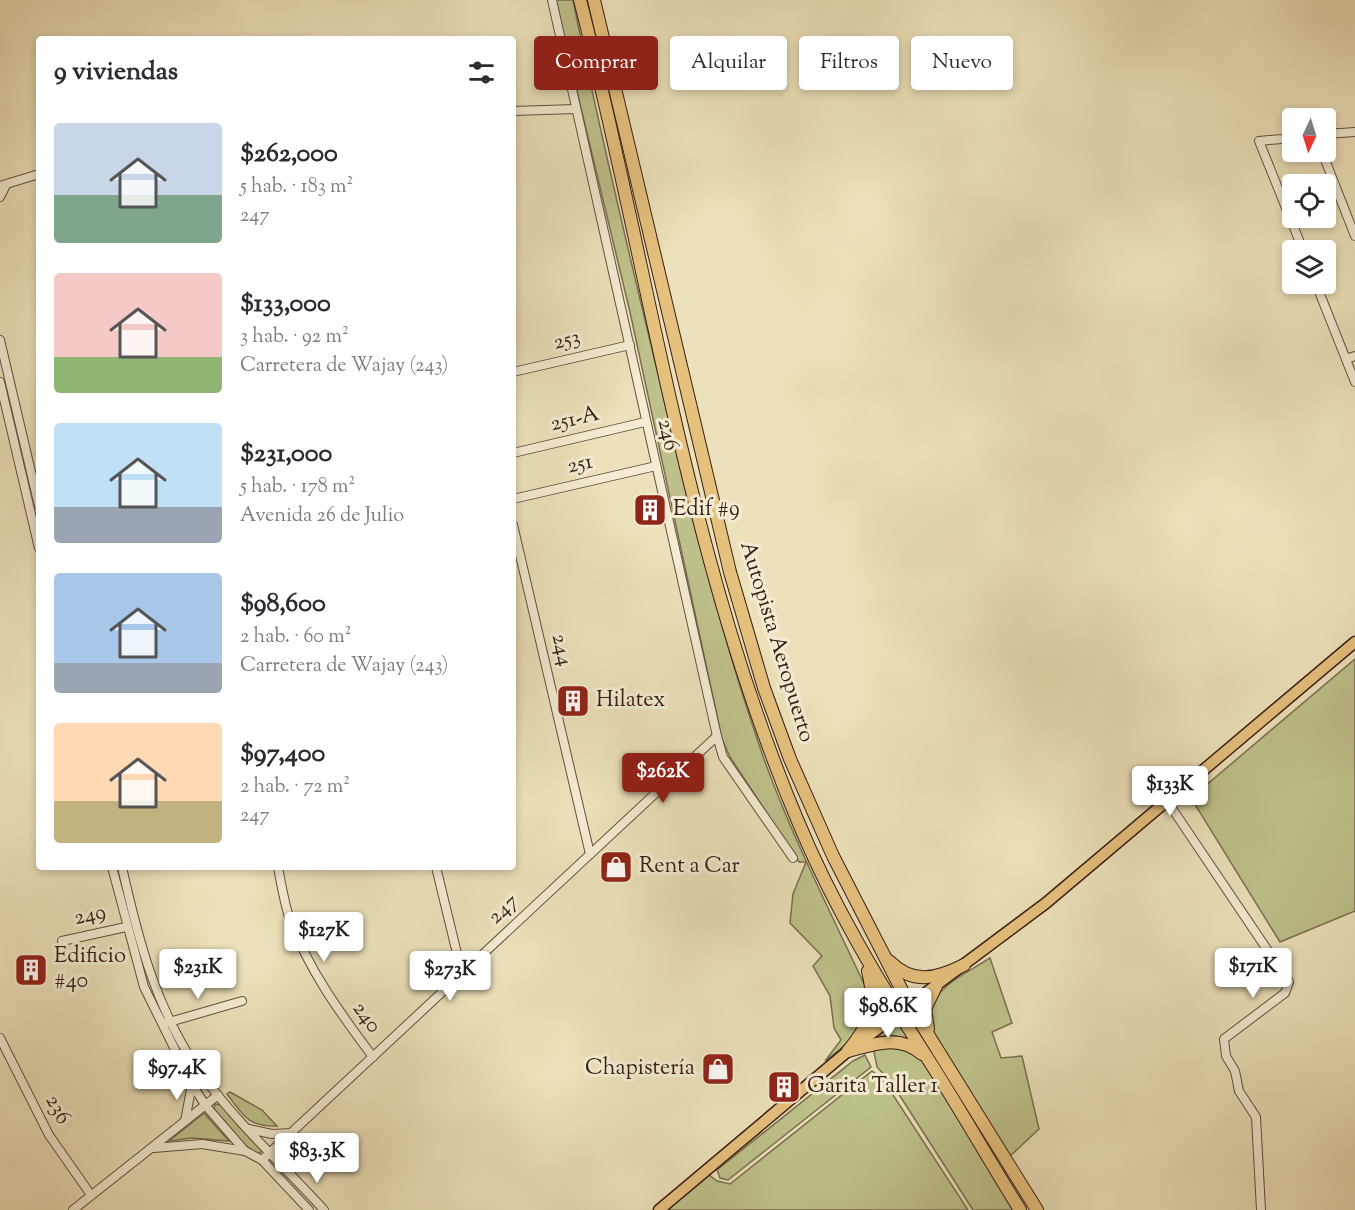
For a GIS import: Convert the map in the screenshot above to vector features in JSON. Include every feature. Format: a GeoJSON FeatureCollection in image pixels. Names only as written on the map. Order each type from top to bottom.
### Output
{"type":"FeatureCollection","features":[{"type":"Feature","properties":{"kind":"highway","name":"Autopista Aeropuerto"},"geometry":{"type":"LineString","coordinates":[[580,0],[680,436],[723,612],[748,692],[824,882],[898,1013],[1020,1210]]}},
{"type":"Feature","properties":{"kind":"highway","name":"Autopista Aeropuerto"},"geometry":{"type":"LineString","coordinates":[[594,0],[741,614],[790,759],[833,856],[880,952],[932,1042],[1037,1210]]}},
{"type":"Feature","properties":{"kind":"highway"},"geometry":{"type":"LineString","coordinates":[[880,952],[907,975],[919,978],[943,976],[964,965]]}},
{"type":"Feature","properties":{"kind":"highway"},"geometry":{"type":"LineString","coordinates":[[848,1051],[864,1030],[873,1004],[864,955]]}},
{"type":"Feature","properties":{"kind":"highway"},"geometry":{"type":"LineString","coordinates":[[932,1042],[925,1019],[925,1009],[936,986]]}},
{"type":"Feature","properties":{"kind":"highway"},"geometry":{"type":"LineString","coordinates":[[848,1051],[893,1041],[914,1047],[928,1059]]}},
{"type":"Feature","properties":{"kind":"main road"},"geometry":{"type":"LineString","coordinates":[[659,1210],[848,1051],[1046,903],[1355,642]]}},
{"type":"Feature","properties":{"kind":"street","name":"246"},"geometry":{"type":"LineString","coordinates":[[552,0],[717,736],[723,757],[792,858]]}},
{"type":"Feature","properties":{"kind":"street"},"geometry":{"type":"LineString","coordinates":[[516,111],[576,109]]}},
{"type":"Feature","properties":{"kind":"street"},"geometry":{"type":"LineString","coordinates":[[1336,133],[1355,132]]}},
{"type":"Feature","properties":{"kind":"street"},"geometry":{"type":"LineString","coordinates":[[1282,139],[1259,141],[1299,240]]}},
{"type":"Feature","properties":{"kind":"street"},"geometry":{"type":"LineString","coordinates":[[1326,162],[1355,236]]}},
{"type":"Feature","properties":{"kind":"street"},"geometry":{"type":"LineString","coordinates":[[0,196],[3,185],[36,175]]}},
{"type":"Feature","properties":{"kind":"street"},"geometry":{"type":"LineString","coordinates":[[1320,294],[1355,382]]}},
{"type":"Feature","properties":{"kind":"street"},"geometry":{"type":"LineString","coordinates":[[0,340],[36,494]]}},
{"type":"Feature","properties":{"kind":"street","name":"253"},"geometry":{"type":"LineString","coordinates":[[516,371],[630,345]]}},
{"type":"Feature","properties":{"kind":"street"},"geometry":{"type":"LineString","coordinates":[[1346,359],[1355,356]]}},
{"type":"Feature","properties":{"kind":"street"},"geometry":{"type":"LineString","coordinates":[[0,382],[24,483],[35,518]]}},
{"type":"Feature","properties":{"kind":"street","name":"251-A"},"geometry":{"type":"LineString","coordinates":[[516,452],[645,422]]}},
{"type":"Feature","properties":{"kind":"street","name":"251"},"geometry":{"type":"LineString","coordinates":[[516,498],[656,466]]}},
{"type":"Feature","properties":{"kind":"street"},"geometry":{"type":"LineString","coordinates":[[24,483],[33,481]]}},
{"type":"Feature","properties":{"kind":"street","name":"244"},"geometry":{"type":"LineString","coordinates":[[516,537],[590,854]]}},
{"type":"Feature","properties":{"kind":"street"},"geometry":{"type":"LineString","coordinates":[[516,572],[524,570]]}},
{"type":"Feature","properties":{"kind":"street","name":"247"},"geometry":{"type":"LineString","coordinates":[[262,1160],[717,736]]}},
{"type":"Feature","properties":{"kind":"street"},"geometry":{"type":"LineString","coordinates":[[1167,801],[1289,982],[1285,993],[1224,1039],[1226,1056],[1234,1071],[1239,1091],[1256,1117],[1261,1210]]}},
{"type":"Feature","properties":{"kind":"street"},"geometry":{"type":"LineString","coordinates":[[113,870],[126,927],[144,987],[166,1023],[218,1095],[324,1210]]}},
{"type":"Feature","properties":{"kind":"street"},"geometry":{"type":"LineString","coordinates":[[123,870],[140,946],[166,1023],[192,1084],[205,1105],[245,1151]]}},
{"type":"Feature","properties":{"kind":"street","name":"240"},"geometry":{"type":"LineString","coordinates":[[279,870],[289,915],[309,964],[343,1017],[373,1057]]}},
{"type":"Feature","properties":{"kind":"street"},"geometry":{"type":"LineString","coordinates":[[437,870],[462,974]]}},
{"type":"Feature","properties":{"kind":"street","name":"249"},"geometry":{"type":"LineString","coordinates":[[62,941],[126,927]]}},
{"type":"Feature","properties":{"kind":"street"},"geometry":{"type":"LineString","coordinates":[[166,1023],[242,1001]]}},
{"type":"Feature","properties":{"kind":"street","name":"236"},"geometry":{"type":"LineString","coordinates":[[0,1038],[49,1135],[91,1195]]}},
{"type":"Feature","properties":{"kind":"street"},"geometry":{"type":"LineString","coordinates":[[185,1122],[192,1084]]}},
{"type":"Feature","properties":{"kind":"street"},"geometry":{"type":"LineString","coordinates":[[73,1210],[218,1095]]}},
{"type":"Feature","properties":{"kind":"street"},"geometry":{"type":"LineString","coordinates":[[247,1129],[272,1134],[292,1133],[286,1148],[291,1174]]}},
{"type":"Feature","properties":{"kind":"street"},"geometry":{"type":"LineString","coordinates":[[152,1148],[202,1144],[245,1151],[262,1160],[309,1210]]}},
{"type":"Feature","properties":{"kind":"green space"},"geometry":{"type":"Polygon","coordinates":[[[555,0],[573,0],[581,36],[564,36],[555,0]]]}},
{"type":"Feature","properties":{"kind":"green space"},"geometry":{"type":"Polygon","coordinates":[[[577,90],[592,90],[681,471],[719,616],[748,712],[787,817],[865,986],[866,1011],[863,1021],[852,1038],[825,1061],[841,1040],[834,1028],[830,996],[813,966],[822,956],[790,923],[793,894],[806,862],[799,862],[730,757],[722,739],[630,312],[577,90]]]}},
{"type":"Feature","properties":{"kind":"green space"},"geometry":{"type":"Polygon","coordinates":[[[1355,659],[1355,911],[1280,942],[1191,798],[1355,659]]]}},
{"type":"Feature","properties":{"kind":"green space"},"geometry":{"type":"Polygon","coordinates":[[[990,958],[1012,1023],[992,1032],[1001,1058],[1022,1056],[1039,1129],[1010,1156],[934,1035],[931,1020],[932,1008],[937,997],[945,988],[990,958]]]}},
{"type":"Feature","properties":{"kind":"green space"},"geometry":{"type":"Polygon","coordinates":[[[874,980],[893,1011],[868,1030],[874,980]]]}},
{"type":"Feature","properties":{"kind":"green space"},"geometry":{"type":"Polygon","coordinates":[[[897,1020],[910,1039],[890,1035],[875,1037],[897,1020]]]}},
{"type":"Feature","properties":{"kind":"green space"},"geometry":{"type":"Polygon","coordinates":[[[880,1045],[911,1050],[923,1059],[1014,1210],[973,1210],[891,1082],[877,1067],[874,1052],[880,1045]]]}},
{"type":"Feature","properties":{"kind":"green space"},"geometry":{"type":"Polygon","coordinates":[[[865,1055],[871,1067],[728,1180],[720,1178],[717,1170],[853,1061],[865,1055]]]}},
{"type":"Feature","properties":{"kind":"green space"},"geometry":{"type":"Polygon","coordinates":[[[872,1071],[882,1078],[968,1210],[659,1210],[705,1172],[717,1181],[730,1184],[872,1071]]]}},
{"type":"Feature","properties":{"kind":"green space"},"geometry":{"type":"Polygon","coordinates":[[[230,1092],[262,1110],[277,1126],[259,1124],[247,1118],[227,1094],[230,1092]]]}},
{"type":"Feature","properties":{"kind":"green space"},"geometry":{"type":"Polygon","coordinates":[[[215,1104],[221,1105],[262,1151],[258,1154],[243,1144],[214,1109],[215,1104]]]}},
{"type":"Feature","properties":{"kind":"green space"},"geometry":{"type":"Polygon","coordinates":[[[204,1113],[229,1141],[192,1138],[169,1141],[204,1113]]]}},
{"type":"Feature","properties":{"kind":"place","name":"Edif #9"},"geometry":{"type":"Point","coordinates":[650,510]}},
{"type":"Feature","properties":{"kind":"place","name":"Hilatex"},"geometry":{"type":"Point","coordinates":[573,701]}},
{"type":"Feature","properties":{"kind":"place","name":"Rent a Car"},"geometry":{"type":"Point","coordinates":[616,867]}},
{"type":"Feature","properties":{"kind":"place","name":"Edificio #40"},"geometry":{"type":"Point","coordinates":[31,970]}},
{"type":"Feature","properties":{"kind":"place","name":"Chapistería"},"geometry":{"type":"Point","coordinates":[718,1069]}},
{"type":"Feature","properties":{"kind":"place","name":"Garita Taller 1"},"geometry":{"type":"Point","coordinates":[784,1087]}}]}
